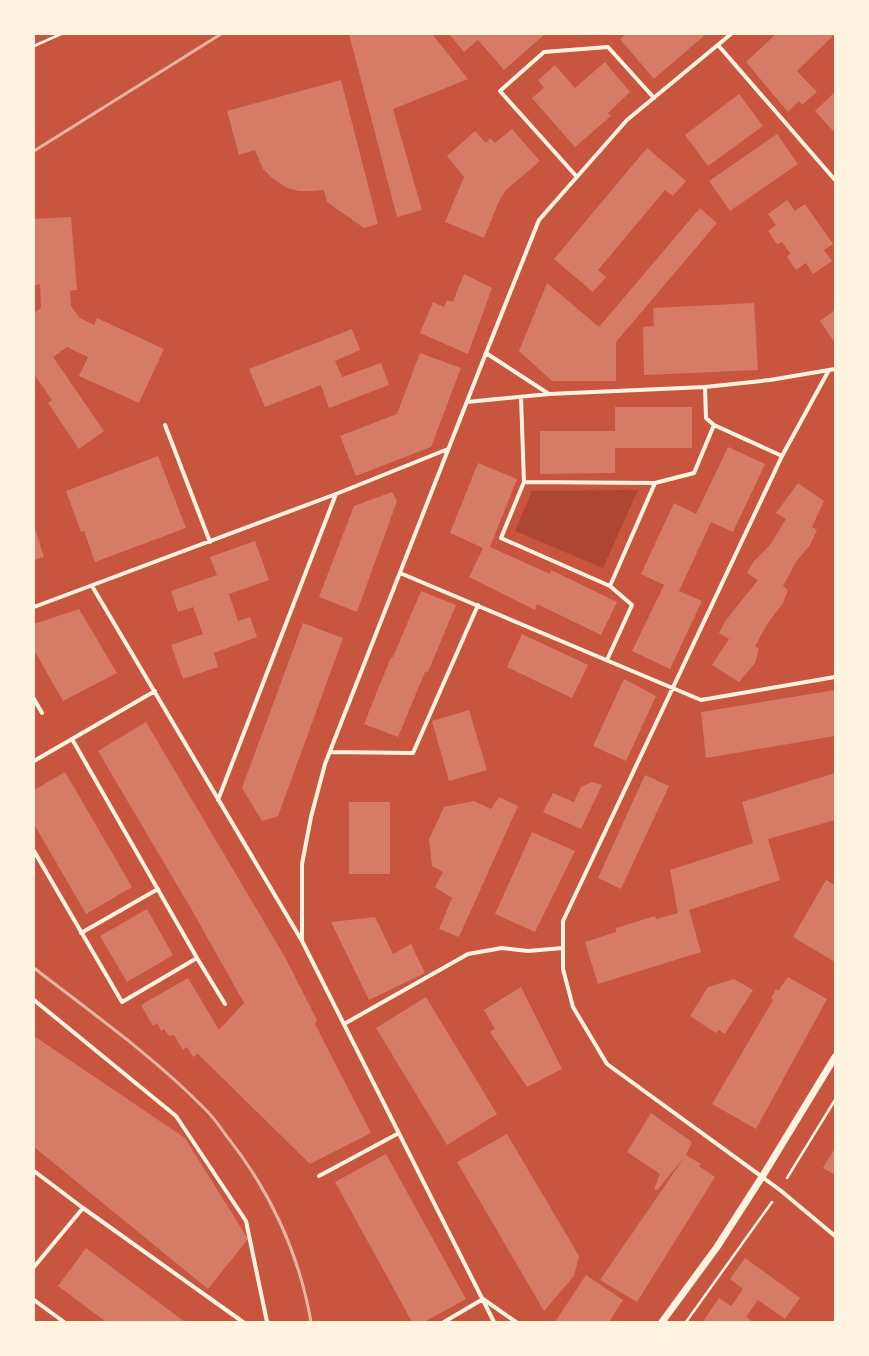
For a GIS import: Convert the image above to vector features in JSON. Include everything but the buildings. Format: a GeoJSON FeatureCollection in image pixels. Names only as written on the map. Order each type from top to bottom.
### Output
{"type":"FeatureCollection","features":[{"type":"Feature","properties":{"kind":"street"},"geometry":{"type":"LineString","coordinates":[[302,941],[302,864],[311,817],[330,752],[539,220],[627,120],[731,34]]}},
{"type":"Feature","properties":{"kind":"street"},"geometry":{"type":"LineString","coordinates":[[718,45],[835,180]]}},
{"type":"Feature","properties":{"kind":"street"},"geometry":{"type":"LineString","coordinates":[[577,177],[500,91],[544,52],[608,47],[654,98]]}},
{"type":"Feature","properties":{"kind":"street"},"geometry":{"type":"LineString","coordinates":[[486,353],[549,394]]}},
{"type":"Feature","properties":{"kind":"street"},"geometry":{"type":"LineString","coordinates":[[467,402],[549,394],[705,387],[770,380],[835,369]]}},
{"type":"Feature","properties":{"kind":"street"},"geometry":{"type":"LineString","coordinates":[[829,370],[782,456],[563,921],[563,969],[574,1007],[607,1064],[780,1190],[835,1236]]}},
{"type":"Feature","properties":{"kind":"street"},"geometry":{"type":"LineString","coordinates":[[705,387],[706,418],[714,425],[782,456]]}},
{"type":"Feature","properties":{"kind":"street"},"geometry":{"type":"LineString","coordinates":[[521,397],[524,482],[501,538],[610,586],[632,605],[607,660]]}},
{"type":"Feature","properties":{"kind":"street"},"geometry":{"type":"LineString","coordinates":[[165,425],[210,542]]}},
{"type":"Feature","properties":{"kind":"street"},"geometry":{"type":"LineString","coordinates":[[524,482],[655,483],[694,473],[714,425]]}},
{"type":"Feature","properties":{"kind":"street"},"geometry":{"type":"LineString","coordinates":[[34,608],[336,494],[448,449]]}},
{"type":"Feature","properties":{"kind":"street"},"geometry":{"type":"LineString","coordinates":[[610,586],[655,483]]}},
{"type":"Feature","properties":{"kind":"street"},"geometry":{"type":"LineString","coordinates":[[218,800],[336,494]]}},
{"type":"Feature","properties":{"kind":"street"},"geometry":{"type":"LineString","coordinates":[[400,573],[701,700],[835,677]]}},
{"type":"Feature","properties":{"kind":"street"},"geometry":{"type":"LineString","coordinates":[[92,586],[302,941],[494,1322]]}},
{"type":"Feature","properties":{"kind":"street"},"geometry":{"type":"LineString","coordinates":[[330,752],[413,753],[478,605]]}},
{"type":"Feature","properties":{"kind":"street"},"geometry":{"type":"LineString","coordinates":[[34,761],[155,691]]}},
{"type":"Feature","properties":{"kind":"street"},"geometry":{"type":"LineString","coordinates":[[34,699],[42,713]]}},
{"type":"Feature","properties":{"kind":"street"},"geometry":{"type":"LineString","coordinates":[[72,739],[197,958],[225,1004]]}},
{"type":"Feature","properties":{"kind":"street"},"geometry":{"type":"LineString","coordinates":[[34,852],[122,1002],[197,958]]}},
{"type":"Feature","properties":{"kind":"street"},"geometry":{"type":"LineString","coordinates":[[81,932],[158,889]]}},
{"type":"Feature","properties":{"kind":"street"},"geometry":{"type":"LineString","coordinates":[[344,1024],[468,954],[502,948],[528,950],[563,948]]}},
{"type":"Feature","properties":{"kind":"street"},"geometry":{"type":"LineString","coordinates":[[34,1000],[176,1116],[246,1221],[267,1322]]}},
{"type":"Feature","properties":{"kind":"street"},"geometry":{"type":"LineString","coordinates":[[662,1322],[717,1247],[762,1177],[835,1057]]}},
{"type":"Feature","properties":{"kind":"street"},"geometry":{"type":"LineString","coordinates":[[319,1176],[399,1133]]}},
{"type":"Feature","properties":{"kind":"street"},"geometry":{"type":"LineString","coordinates":[[34,1171],[83,1208],[243,1322]]}},
{"type":"Feature","properties":{"kind":"street"},"geometry":{"type":"LineString","coordinates":[[34,1267],[83,1208]]}},
{"type":"Feature","properties":{"kind":"street"},"geometry":{"type":"LineString","coordinates":[[444,1322],[483,1299]]}},
{"type":"Feature","properties":{"kind":"street"},"geometry":{"type":"LineString","coordinates":[[483,1299],[516,1322]]}},
{"type":"Feature","properties":{"kind":"street"},"geometry":{"type":"LineString","coordinates":[[34,1300],[64,1322]]}},
{"type":"Feature","properties":{"kind":"path"},"geometry":{"type":"LineString","coordinates":[[34,46],[61,34]]}},
{"type":"Feature","properties":{"kind":"path"},"geometry":{"type":"LineString","coordinates":[[686,1322],[780,1190],[835,1100]]}},
{"type":"Feature","properties":{"kind":"shaded area"},"geometry":{"type":"Polygon","coordinates":[[[638,490],[603,568],[515,531],[532,491],[638,490]]]}},
{"type":"Feature","properties":{"kind":"railway"},"geometry":{"type":"LineString","coordinates":[[34,151],[221,34]]}},
{"type":"Feature","properties":{"kind":"railway"},"geometry":{"type":"LineString","coordinates":[[34,968],[143,1053],[184,1089],[215,1121],[241,1155],[268,1199],[280,1223],[299,1271],[311,1322]]}}]}
